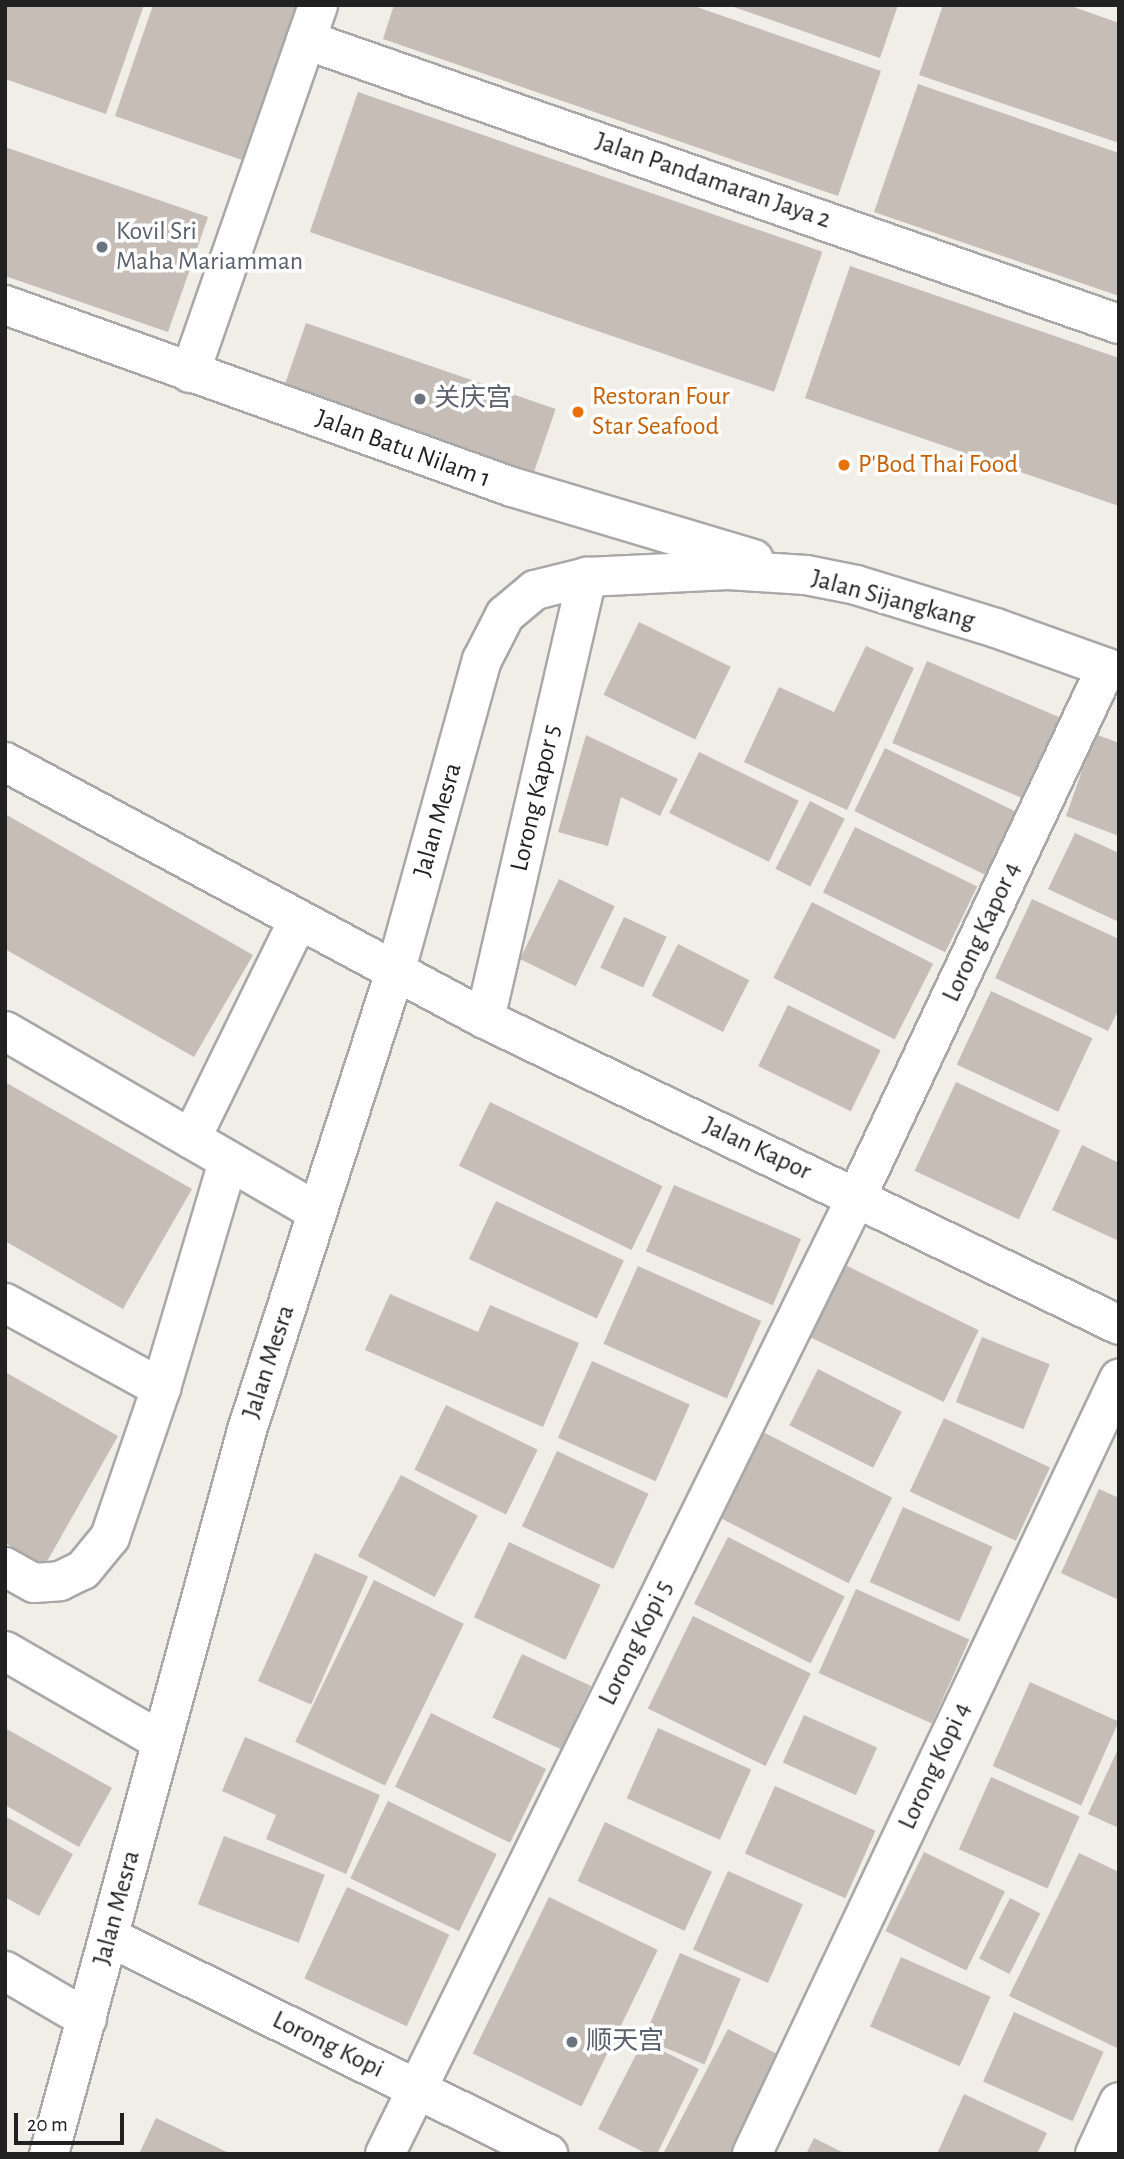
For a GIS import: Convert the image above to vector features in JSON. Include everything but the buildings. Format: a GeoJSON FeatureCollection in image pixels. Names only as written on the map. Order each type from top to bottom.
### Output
{"type":"FeatureCollection","features":[{"type":"Feature","properties":{"kind":"street","name":"Jalan Pandamaran Jaya 2"},"geometry":{"type":"LineString","coordinates":[[312,22],[1119,324]]}},
{"type":"Feature","properties":{"kind":"street"},"geometry":{"type":"LineString","coordinates":[[190,373],[312,22]]}},
{"type":"Feature","properties":{"kind":"street","name":"Jalan Batu Nilam 1"},"geometry":{"type":"LineString","coordinates":[[5,305],[512,487],[806,575]]}},
{"type":"Feature","properties":{"kind":"street","name":"Jalan Sijangkang"},"geometry":{"type":"LineString","coordinates":[[535,590],[587,577],[728,570],[806,575],[856,585],[983,624],[1113,670]]}},
{"type":"Feature","properties":{"kind":"street","name":"Lorong Kapor 5"},"geometry":{"type":"LineString","coordinates":[[485,1019],[587,577]]}},
{"type":"Feature","properties":{"kind":"street","name":"Jalan Mesra"},"geometry":{"type":"LineString","coordinates":[[49,2154],[247,1430],[395,973],[482,660],[505,615],[535,590]]}},
{"type":"Feature","properties":{"kind":"street","name":"Lorong Kapor 4"},"geometry":{"type":"LineString","coordinates":[[857,1196],[1113,670]]}},
{"type":"Feature","properties":{"kind":"street","name":"Jalan Kapor"},"geometry":{"type":"LineString","coordinates":[[5,762],[485,1019],[857,1196],[1119,1325]]}},
{"type":"Feature","properties":{"kind":"street"},"geometry":{"type":"LineString","coordinates":[[191,1139],[298,921]]}},
{"type":"Feature","properties":{"kind":"street"},"geometry":{"type":"LineString","coordinates":[[5,1031],[317,1212]]}},
{"type":"Feature","properties":{"kind":"street"},"geometry":{"type":"LineString","coordinates":[[5,1567],[34,1583],[60,1581],[83,1570],[110,1537],[161,1388],[228,1162]]}},
{"type":"Feature","properties":{"kind":"street","name":"Lorong Kopi 5"},"geometry":{"type":"LineString","coordinates":[[385,2154],[857,1196]]}},
{"type":"Feature","properties":{"kind":"street"},"geometry":{"type":"LineString","coordinates":[[5,1303],[161,1388]]}},
{"type":"Feature","properties":{"kind":"street","name":"Lorong Kopi 4"},"geometry":{"type":"LineString","coordinates":[[752,2154],[1119,1379]]}},
{"type":"Feature","properties":{"kind":"street"},"geometry":{"type":"LineString","coordinates":[[5,1651],[161,1741]]}},
{"type":"Feature","properties":{"kind":"street","name":"Lorong Kopi"},"geometry":{"type":"LineString","coordinates":[[109,1937],[548,2154]]}},
{"type":"Feature","properties":{"kind":"street"},"geometry":{"type":"LineString","coordinates":[[5,1971],[87,2019]]}},
{"type":"Feature","properties":{"kind":"street"},"geometry":{"type":"LineString","coordinates":[[1095,2154],[1119,2102]]}},
{"type":"Feature","properties":{"kind":"place","name":"Kovil Sri Maha Mariamman"},"geometry":{"type":"Point","coordinates":[102,247]}},
{"type":"Feature","properties":{"kind":"place","name":"关庆宫"},"geometry":{"type":"Point","coordinates":[420,399]}},
{"type":"Feature","properties":{"kind":"place","name":"Restoran Four Star Seafood"},"geometry":{"type":"Point","coordinates":[578,412]}},
{"type":"Feature","properties":{"kind":"place","name":"P'Bod Thai Food"},"geometry":{"type":"Point","coordinates":[844,465]}},
{"type":"Feature","properties":{"kind":"place","name":"顺天宫"},"geometry":{"type":"Point","coordinates":[572,2042]}}]}
